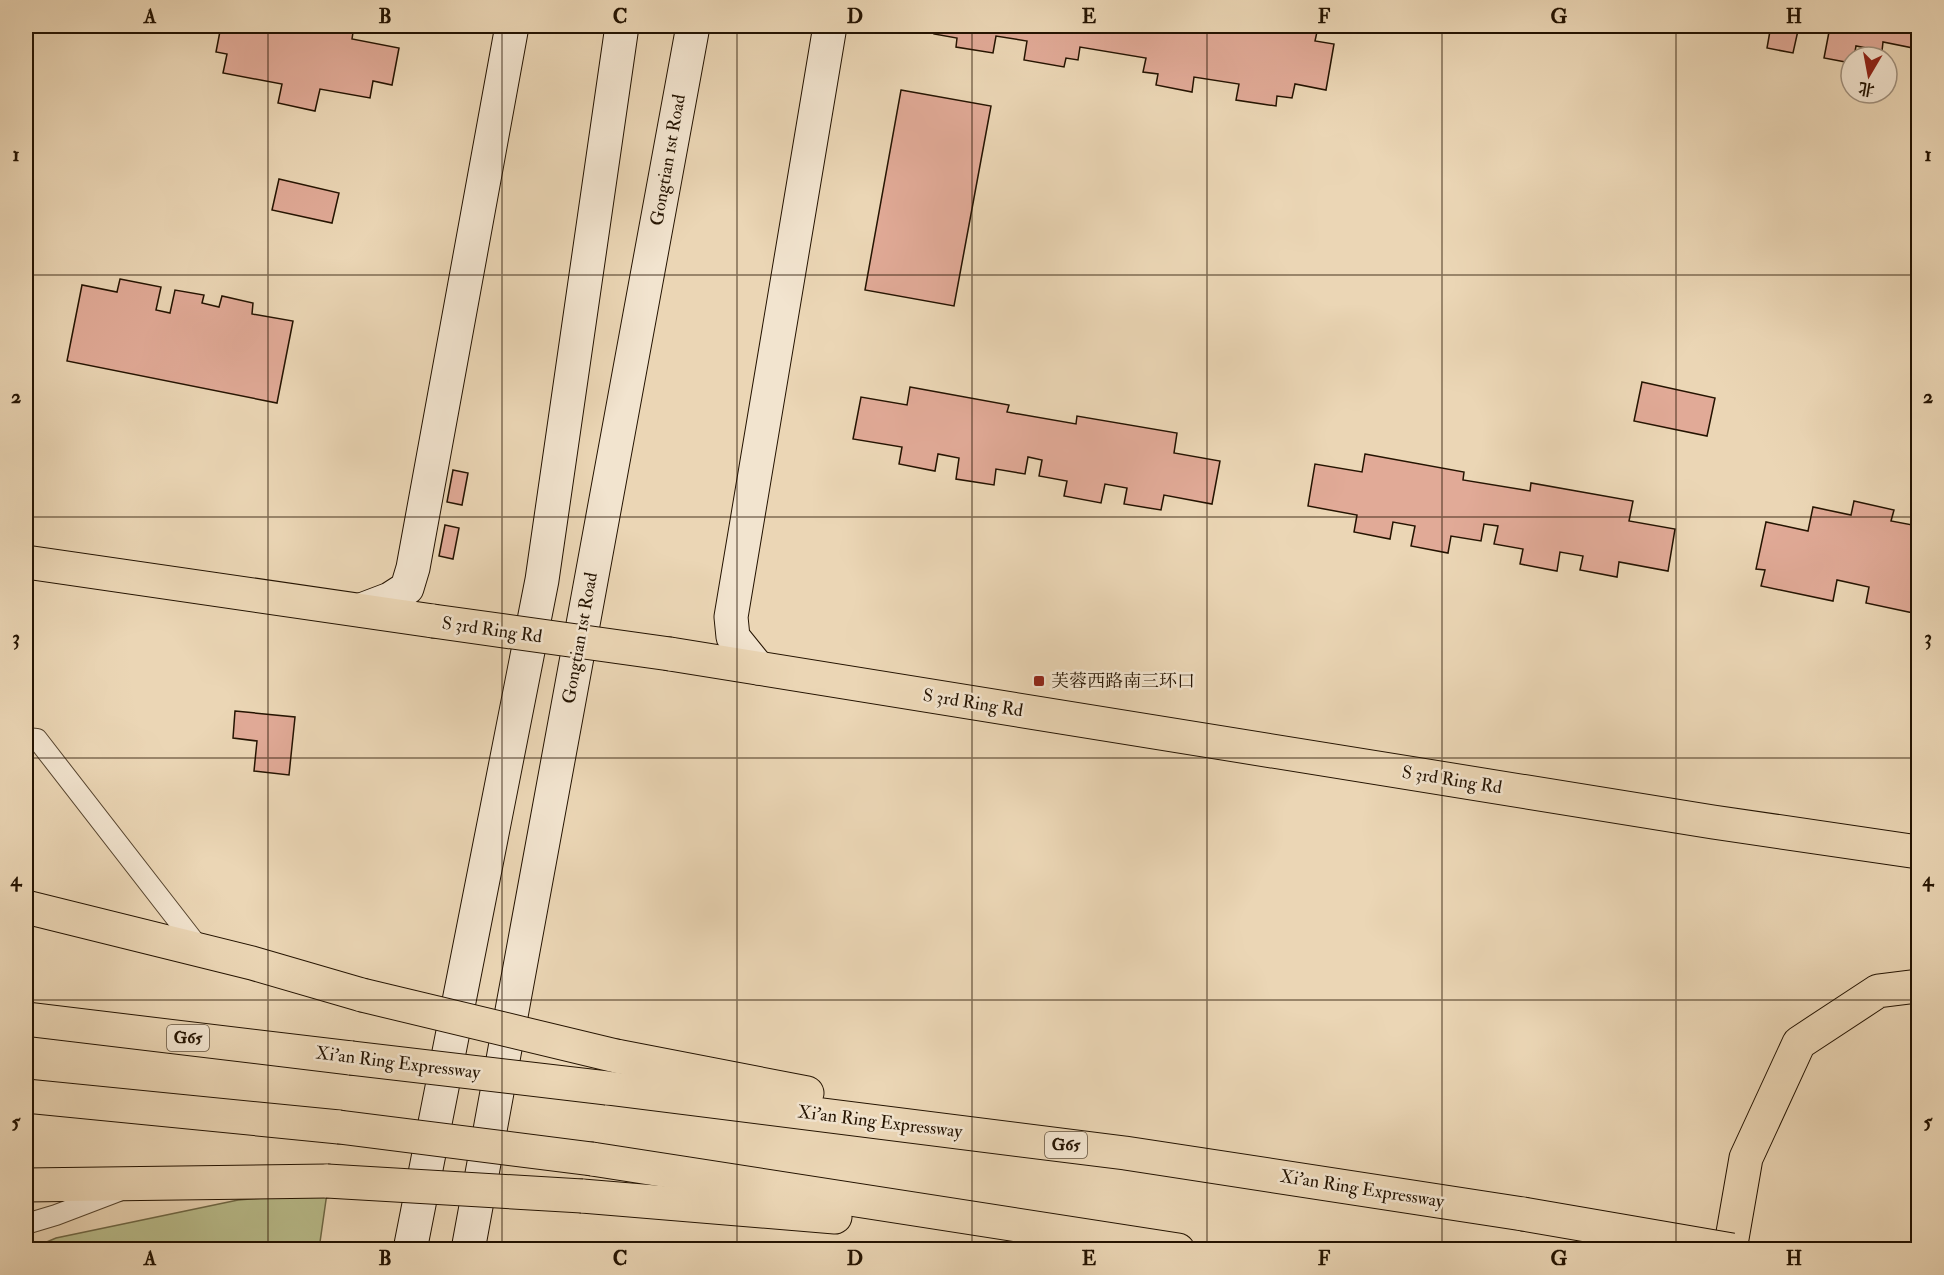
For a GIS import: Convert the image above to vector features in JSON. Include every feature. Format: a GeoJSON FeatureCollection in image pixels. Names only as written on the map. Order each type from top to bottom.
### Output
{"type":"FeatureCollection","features":[{"type":"Feature","properties":{"kind":"highway","name":"S 3rd Ring Rd"},"geometry":{"type":"LineString","coordinates":[[26,562],[670,654],[1713,822],[1918,852]]}},
{"type":"Feature","properties":{"kind":"highway"},"geometry":{"type":"LineString","coordinates":[[26,907],[202,951],[362,995],[616,1056],[1125,1153]]}},
{"type":"Feature","properties":{"kind":"highway"},"geometry":{"type":"LineString","coordinates":[[1731,1250],[1746,1158],[1799,1043],[1878,991],[1918,986]]}},
{"type":"Feature","properties":{"kind":"highway","name":"Xi'an Ring Expressway"},"geometry":{"type":"LineString","coordinates":[[26,1018],[1125,1153],[1523,1214],[1731,1250]]}},
{"type":"Feature","properties":{"kind":"highway"},"geometry":{"type":"LineString","coordinates":[[26,1096],[339,1127],[592,1159],[1178,1250]]}},
{"type":"Feature","properties":{"kind":"highway"},"geometry":{"type":"LineString","coordinates":[[26,1185],[327,1181],[582,1196],[1118,1239]]}},
{"type":"Feature","properties":{"kind":"main road"},"geometry":{"type":"LineString","coordinates":[[361,610],[390,599],[407,588],[413,568],[512,26]]}},
{"type":"Feature","properties":{"kind":"main road"},"geometry":{"type":"LineString","coordinates":[[410,1250],[542,580],[622,26]]}},
{"type":"Feature","properties":{"kind":"main road","name":"Gongtian 1st Road"},"geometry":{"type":"LineString","coordinates":[[468,1250],[693,26]]}},
{"type":"Feature","properties":{"kind":"main road"},"geometry":{"type":"LineString","coordinates":[[758,668],[733,638],[731,617],[830,26]]}},
{"type":"Feature","properties":{"kind":"lane"},"geometry":{"type":"LineString","coordinates":[[26,738],[37,739],[202,951]]}},
{"type":"Feature","properties":{"kind":"lane"},"geometry":{"type":"LineString","coordinates":[[26,1224],[140,1183]]}},
{"type":"Feature","properties":{"kind":"lane"},"geometry":{"type":"LineString","coordinates":[[26,1213],[56,1215]]}},
{"type":"Feature","properties":{"kind":"green space"},"geometry":{"type":"Polygon","coordinates":[[[327,1193],[319,1249],[28,1250],[56,1238],[238,1200],[327,1193]]]}},
{"type":"Feature","properties":{"kind":"building"},"geometry":{"type":"Polygon","coordinates":[[[221,26],[304,26],[303,31],[317,33],[319,26],[354,26],[352,39],[399,48],[392,85],[373,81],[370,98],[320,89],[315,111],[278,103],[282,84],[223,73],[227,54],[216,52],[221,26]]]}},
{"type":"Feature","properties":{"kind":"building"},"geometry":{"type":"Polygon","coordinates":[[[935,26],[1276,26],[1317,32],[1315,41],[1334,44],[1326,90],[1295,84],[1292,98],[1277,96],[1276,106],[1236,100],[1239,84],[1194,77],[1192,92],[1156,85],[1158,74],[1143,72],[1146,58],[1080,47],[1078,60],[1066,58],[1064,67],[1024,60],[1027,41],[996,36],[993,53],[956,47],[957,38],[934,34],[935,26]]]}},
{"type":"Feature","properties":{"kind":"building"},"geometry":{"type":"Polygon","coordinates":[[[1745,26],[1799,26],[1793,53],[1767,48],[1770,31],[1745,26]]]}},
{"type":"Feature","properties":{"kind":"building"},"geometry":{"type":"Polygon","coordinates":[[[1799,26],[1918,26],[1918,49],[1883,42],[1883,45],[1839,45],[1839,61],[1824,58],[1829,32],[1799,26]]]}},
{"type":"Feature","properties":{"kind":"building"},"geometry":{"type":"Polygon","coordinates":[[[901,90],[991,106],[954,306],[865,290],[901,90]]]}},
{"type":"Feature","properties":{"kind":"building"},"geometry":{"type":"Polygon","coordinates":[[[279,179],[339,193],[332,223],[272,210],[279,179]]]}},
{"type":"Feature","properties":{"kind":"building"},"geometry":{"type":"Polygon","coordinates":[[[120,279],[161,287],[156,310],[170,313],[175,290],[204,295],[202,303],[219,307],[222,296],[253,303],[252,314],[293,321],[277,403],[67,361],[82,285],[117,292],[120,279]]]}},
{"type":"Feature","properties":{"kind":"building"},"geometry":{"type":"Polygon","coordinates":[[[1642,382],[1715,398],[1707,436],[1634,421],[1642,382]]]}},
{"type":"Feature","properties":{"kind":"building"},"geometry":{"type":"Polygon","coordinates":[[[910,387],[1009,405],[1007,412],[1076,424],[1077,416],[1177,433],[1174,453],[1220,461],[1212,504],[1164,495],[1161,510],[1124,504],[1127,488],[1105,484],[1101,503],[1064,496],[1067,481],[1039,476],[1042,460],[1028,457],[1025,474],[996,469],[994,485],[956,479],[959,458],[938,454],[935,471],[899,464],[902,447],[853,439],[861,397],[907,405],[910,387]]]}},
{"type":"Feature","properties":{"kind":"building"},"geometry":{"type":"Polygon","coordinates":[[[1365,454],[1464,472],[1463,480],[1530,491],[1531,483],[1633,501],[1629,521],[1675,529],[1668,571],[1619,562],[1617,577],[1580,570],[1583,556],[1560,552],[1557,571],[1520,564],[1523,549],[1494,544],[1498,526],[1484,524],[1481,541],[1451,536],[1448,553],[1411,546],[1415,526],[1393,522],[1390,539],[1354,532],[1357,515],[1308,506],[1315,464],[1362,472],[1365,454]]]}},
{"type":"Feature","properties":{"kind":"building"},"geometry":{"type":"Polygon","coordinates":[[[453,470],[468,473],[462,505],[447,502],[453,470]]]}},
{"type":"Feature","properties":{"kind":"building"},"geometry":{"type":"Polygon","coordinates":[[[1854,501],[1894,510],[1891,521],[1918,526],[1916,547],[1918,548],[1918,614],[1866,603],[1869,587],[1837,580],[1833,601],[1761,586],[1765,570],[1756,569],[1766,522],[1808,531],[1813,507],[1851,515],[1854,501]]]}},
{"type":"Feature","properties":{"kind":"building"},"geometry":{"type":"Polygon","coordinates":[[[445,525],[459,528],[453,559],[439,556],[445,525]]]}},
{"type":"Feature","properties":{"kind":"building"},"geometry":{"type":"Polygon","coordinates":[[[235,711],[295,717],[289,775],[254,771],[257,741],[233,738],[235,711]]]}},
{"type":"Feature","properties":{"kind":"place","name":"芙蓉西路南三环口"},"geometry":{"type":"Point","coordinates":[1039,681]}}]}
